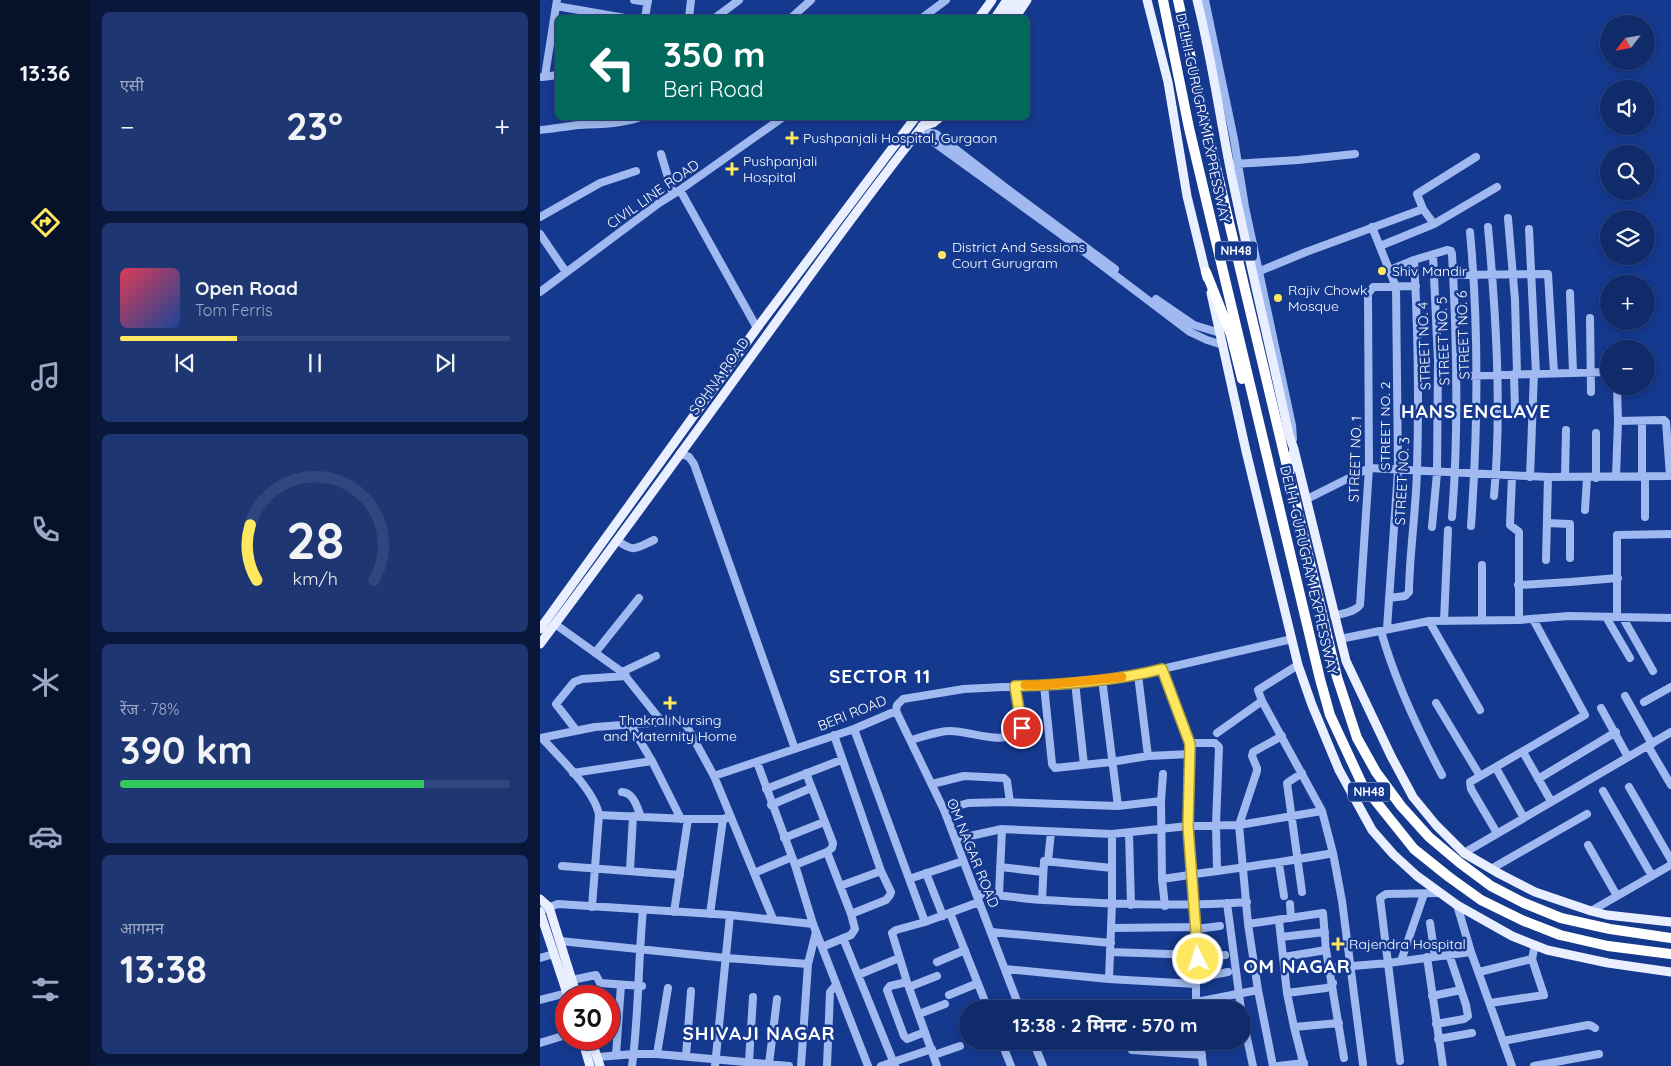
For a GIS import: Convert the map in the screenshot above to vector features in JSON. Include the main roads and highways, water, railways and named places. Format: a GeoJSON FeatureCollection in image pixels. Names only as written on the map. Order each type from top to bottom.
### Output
{"type":"FeatureCollection","features":[{"type":"Feature","properties":{"kind":"highway","name":"DELHI-GURUGRAM EXPRESSWAY"},"geometry":{"type":"LineString","coordinates":[[1163,0],[1189,128],[1330,715],[1362,784],[1414,849],[1481,900],[1524,921],[1560,935],[1608,946],[1671,954]]}},
{"type":"Feature","properties":{"kind":"highway","name":"DELHI-GURUGRAM EXPRESSWAY"},"geometry":{"type":"LineString","coordinates":[[1178,0],[1337,677],[1358,738],[1376,772],[1401,806],[1429,837],[1491,886],[1524,903],[1561,918],[1610,929],[1671,938]]}},
{"type":"Feature","properties":{"kind":"highway"},"geometry":{"type":"LineString","coordinates":[[1206,272],[1230,335],[1252,418],[1267,454]]}},
{"type":"Feature","properties":{"kind":"main road"},"geometry":{"type":"LineString","coordinates":[[982,15],[992,0]]}},
{"type":"Feature","properties":{"kind":"main road"},"geometry":{"type":"LineString","coordinates":[[997,15],[1007,0]]}},
{"type":"Feature","properties":{"kind":"main road"},"geometry":{"type":"LineString","coordinates":[[1006,15],[1017,0]]}},
{"type":"Feature","properties":{"kind":"main road"},"geometry":{"type":"LineString","coordinates":[[1017,15],[1027,0]]}},
{"type":"Feature","properties":{"kind":"main road"},"geometry":{"type":"LineString","coordinates":[[1147,0],[1168,82],[1187,196],[1298,665],[1338,770],[1372,830],[1393,854],[1417,876],[1457,905],[1504,932],[1547,950],[1608,963],[1671,972]]}},
{"type":"Feature","properties":{"kind":"main road"},"geometry":{"type":"LineString","coordinates":[[1198,0],[1234,164],[1289,435],[1340,639],[1350,669],[1412,797],[1436,825],[1464,852],[1535,892],[1607,915],[1671,922]]}},
{"type":"Feature","properties":{"kind":"main road","name":"SOHNA ROAD"},"geometry":{"type":"LineString","coordinates":[[540,629],[757,328],[912,120]]}},
{"type":"Feature","properties":{"kind":"main road","name":"SOHNA ROAD"},"geometry":{"type":"LineString","coordinates":[[540,644],[618,541],[820,261],[923,128],[932,120]]}},
{"type":"Feature","properties":{"kind":"main road"},"geometry":{"type":"LineString","coordinates":[[1290,472],[1294,449]]}},
{"type":"Feature","properties":{"kind":"main road"},"geometry":{"type":"LineString","coordinates":[[540,899],[554,954],[568,985]]}},
{"type":"Feature","properties":{"kind":"main road"},"geometry":{"type":"LineString","coordinates":[[543,910],[560,941],[568,985]]}},
{"type":"Feature","properties":{"kind":"main road"},"geometry":{"type":"LineString","coordinates":[[585,1050],[590,1066]]}},
{"type":"Feature","properties":{"kind":"main road"},"geometry":{"type":"LineString","coordinates":[[595,1050],[599,1062]]}},
{"type":"Feature","properties":{"kind":"place","name":"Pushpanjali Hospital, Gurgaon"},"geometry":{"type":"Point","coordinates":[792,138]}},
{"type":"Feature","properties":{"kind":"place","name":"Pushpanjali Hospital"},"geometry":{"type":"Point","coordinates":[732,169]}},
{"type":"Feature","properties":{"kind":"place","name":"District And Sessions Court Gurugram"},"geometry":{"type":"Point","coordinates":[942,255]}},
{"type":"Feature","properties":{"kind":"place","name":"Shiv Mandir"},"geometry":{"type":"Point","coordinates":[1382,271]}},
{"type":"Feature","properties":{"kind":"place","name":"Rajiv Chowk Mosque"},"geometry":{"type":"Point","coordinates":[1278,298]}},
{"type":"Feature","properties":{"kind":"place","name":"Thakral Nursing and Maternity Home"},"geometry":{"type":"Point","coordinates":[670,703]}},
{"type":"Feature","properties":{"kind":"place","name":"Rajendra Hospital"},"geometry":{"type":"Point","coordinates":[1338,944]}},
{"type":"Feature","properties":{"kind":"district","name":"HANS ENCLAVE"},"geometry":{"type":"Point","coordinates":[1476,411]}},
{"type":"Feature","properties":{"kind":"district","name":"SECTOR 11"},"geometry":{"type":"Point","coordinates":[880,676]}},
{"type":"Feature","properties":{"kind":"district","name":"OM NAGAR"},"geometry":{"type":"Point","coordinates":[1297,966]}},
{"type":"Feature","properties":{"kind":"district","name":"SHIVAJI NAGAR"},"geometry":{"type":"Point","coordinates":[759,1033]}}]}
